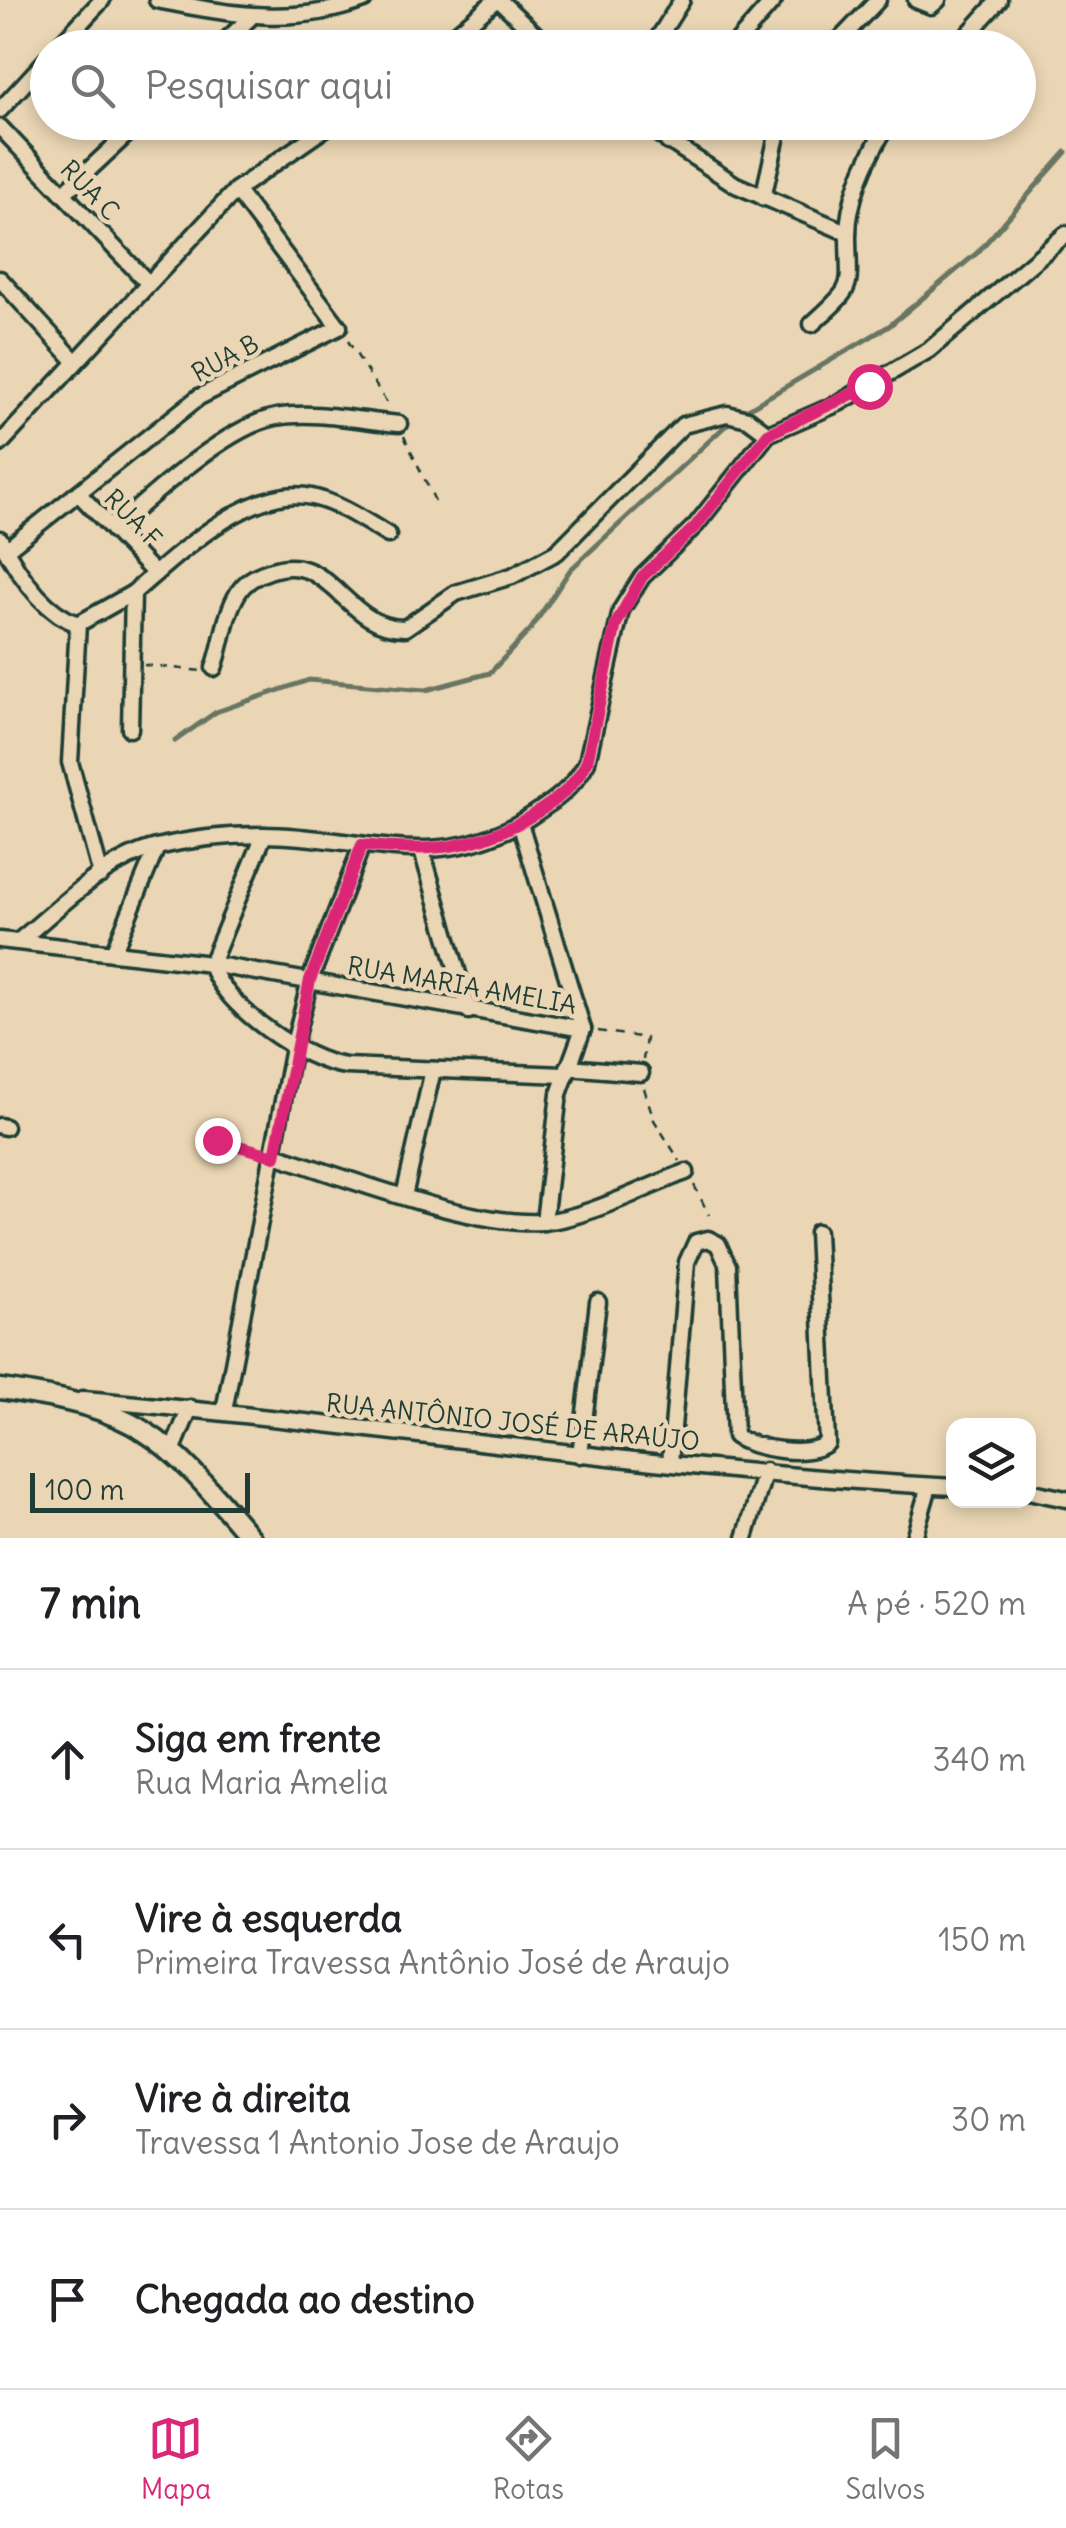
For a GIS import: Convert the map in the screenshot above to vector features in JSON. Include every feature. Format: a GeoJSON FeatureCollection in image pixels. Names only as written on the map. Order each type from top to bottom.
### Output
{"type":"FeatureCollection","features":[{"type":"Feature","properties":{"kind":"street"},"geometry":{"type":"LineString","coordinates":[[74,30],[102,0]]}},
{"type":"Feature","properties":{"kind":"street"},"geometry":{"type":"LineString","coordinates":[[157,0],[250,18],[342,8],[364,0]]}},
{"type":"Feature","properties":{"kind":"street"},"geometry":{"type":"LineString","coordinates":[[461,30],[497,0],[530,30]]}},
{"type":"Feature","properties":{"kind":"street"},"geometry":{"type":"LineString","coordinates":[[663,30],[682,0]]}},
{"type":"Feature","properties":{"kind":"street"},"geometry":{"type":"LineString","coordinates":[[748,30],[774,0]]}},
{"type":"Feature","properties":{"kind":"street"},"geometry":{"type":"LineString","coordinates":[[849,30],[878,0]]}},
{"type":"Feature","properties":{"kind":"street"},"geometry":{"type":"LineString","coordinates":[[916,0],[928,6],[938,0]]}},
{"type":"Feature","properties":{"kind":"street"},"geometry":{"type":"LineString","coordinates":[[972,30],[999,0]]}},
{"type":"Feature","properties":{"kind":"street"},"geometry":{"type":"LineString","coordinates":[[237,30],[250,18]]}},
{"type":"Feature","properties":{"kind":"street"},"geometry":{"type":"LineString","coordinates":[[0,110],[30,78]]}},
{"type":"Feature","properties":{"kind":"street","name":"RUA C"},"geometry":{"type":"LineString","coordinates":[[0,128],[148,283]]}},
{"type":"Feature","properties":{"kind":"street"},"geometry":{"type":"LineString","coordinates":[[63,194],[121,140]]}},
{"type":"Feature","properties":{"kind":"street"},"geometry":{"type":"LineString","coordinates":[[0,444],[236,190],[308,140]]}},
{"type":"Feature","properties":{"kind":"street"},"geometry":{"type":"LineString","coordinates":[[665,140],[763,198],[848,233]]}},
{"type":"Feature","properties":{"kind":"street"},"geometry":{"type":"LineString","coordinates":[[763,198],[776,140]]}},
{"type":"Feature","properties":{"kind":"street"},"geometry":{"type":"LineString","coordinates":[[812,324],[847,287],[853,260],[848,233],[861,177],[880,140]]}},
{"type":"Feature","properties":{"kind":"street","name":"RUA B"},"geometry":{"type":"LineString","coordinates":[[3,544],[78,493],[198,396],[340,327],[236,190]]}},
{"type":"Feature","properties":{"kind":"street"},"geometry":{"type":"LineString","coordinates":[[20,940],[101,875],[157,847],[264,835],[422,851],[479,843],[520,822],[577,782],[587,762],[616,624],[632,590],[696,526],[768,434],[839,403],[930,350],[1066,234]]}},
{"type":"Feature","properties":{"kind":"street"},"geometry":{"type":"LineString","coordinates":[[3,287],[75,361]]}},
{"type":"Feature","properties":{"kind":"street"},"geometry":{"type":"LineString","coordinates":[[214,668],[235,596],[244,583],[279,567],[296,566],[323,577],[357,614],[395,628],[421,620],[456,593],[512,576],[557,552],[683,426],[727,414],[748,419],[768,434]]}},
{"type":"Feature","properties":{"kind":"street"},"geometry":{"type":"LineString","coordinates":[[113,530],[181,472],[264,420],[295,416],[399,424]]}},
{"type":"Feature","properties":{"kind":"street","name":"RUA F"},"geometry":{"type":"LineString","coordinates":[[78,493],[155,574]]}},
{"type":"Feature","properties":{"kind":"street"},"geometry":{"type":"LineString","coordinates":[[78,624],[133,593],[230,518],[284,497],[311,497],[388,535]]}},
{"type":"Feature","properties":{"kind":"street"},"geometry":{"type":"LineString","coordinates":[[3,544],[30,586],[78,624]]}},
{"type":"Feature","properties":{"kind":"street"},"geometry":{"type":"LineString","coordinates":[[130,729],[133,593]]}},
{"type":"Feature","properties":{"kind":"street"},"geometry":{"type":"LineString","coordinates":[[78,624],[70,762],[101,875]]}},
{"type":"Feature","properties":{"kind":"street"},"geometry":{"type":"LineString","coordinates":[[520,822],[583,1029],[567,1071],[551,1150],[544,1222]]}},
{"type":"Feature","properties":{"kind":"street"},"geometry":{"type":"LineString","coordinates":[[264,835],[211,964],[223,987],[293,1048],[332,1064],[641,1074]]}},
{"type":"Feature","properties":{"kind":"street"},"geometry":{"type":"LineString","coordinates":[[224,1411],[293,1048],[310,980],[362,845]]}},
{"type":"Feature","properties":{"kind":"street"},"geometry":{"type":"LineString","coordinates":[[113,953],[157,847]]}},
{"type":"Feature","properties":{"kind":"street"},"geometry":{"type":"LineString","coordinates":[[422,851],[470,1011]]}},
{"type":"Feature","properties":{"kind":"street","name":"RUA MARIA AMELIA"},"geometry":{"type":"LineString","coordinates":[[0,940],[211,964],[583,1029]]}},
{"type":"Feature","properties":{"kind":"street"},"geometry":{"type":"LineString","coordinates":[[404,1196],[433,1070]]}},
{"type":"Feature","properties":{"kind":"street"},"geometry":{"type":"LineString","coordinates":[[275,1156],[404,1196],[506,1220],[544,1222],[686,1172]]}},
{"type":"Feature","properties":{"kind":"street"},"geometry":{"type":"LineString","coordinates":[[670,1463],[687,1262],[696,1242],[708,1239],[718,1244],[728,1266],[735,1436],[761,1446],[812,1450],[827,1443],[817,1232]]}},
{"type":"Feature","properties":{"kind":"street"},"geometry":{"type":"LineString","coordinates":[[580,1455],[598,1302]]}},
{"type":"Feature","properties":{"kind":"street"},"geometry":{"type":"LineString","coordinates":[[0,1389],[67,1398],[133,1423],[173,1449],[251,1538]]}},
{"type":"Feature","properties":{"kind":"street","name":"RUA ANTÔNIO JOSÉ DE ARAÚJO"},"geometry":{"type":"LineString","coordinates":[[67,1398],[224,1411],[580,1455],[946,1487]]}},
{"type":"Feature","properties":{"kind":"street"},"geometry":{"type":"LineString","coordinates":[[173,1449],[190,1408]]}},
{"type":"Feature","properties":{"kind":"street"},"geometry":{"type":"LineString","coordinates":[[745,1538],[764,1471]]}},
{"type":"Feature","properties":{"kind":"street"},"geometry":{"type":"LineString","coordinates":[[914,1538],[929,1486]]}},
{"type":"Feature","properties":{"kind":"street"},"geometry":{"type":"LineString","coordinates":[[1036,1493],[1066,1499]]}},
{"type":"Feature","properties":{"kind":"path"},"geometry":{"type":"LineString","coordinates":[[133,663],[191,670],[214,668]]}},
{"type":"Feature","properties":{"kind":"path","name":"RUA MARIA AMELIA"},"geometry":{"type":"LineString","coordinates":[[583,1029],[646,1038],[641,1074]]}},
{"type":"Feature","properties":{"kind":"path"},"geometry":{"type":"LineString","coordinates":[[641,1074],[654,1120],[709,1215]]}},
{"type":"Feature","properties":{"kind":"path"},"geometry":{"type":"LineString","coordinates":[[217,1140],[275,1156]]}},
{"type":"Feature","properties":{"kind":"waterway"},"geometry":{"type":"LineString","coordinates":[[175,741],[216,712],[309,680],[426,690],[490,673],[531,629],[570,570],[736,416],[889,326],[977,253],[1066,152]]}},
{"type":"Feature","properties":{"kind":"route"},"geometry":{"type":"LineString","coordinates":[[217,1140],[275,1156],[293,1048],[310,980],[362,845],[422,851],[479,843],[506,832],[577,782],[587,762],[616,624],[632,590],[696,526],[768,434],[869,386]]}}]}
